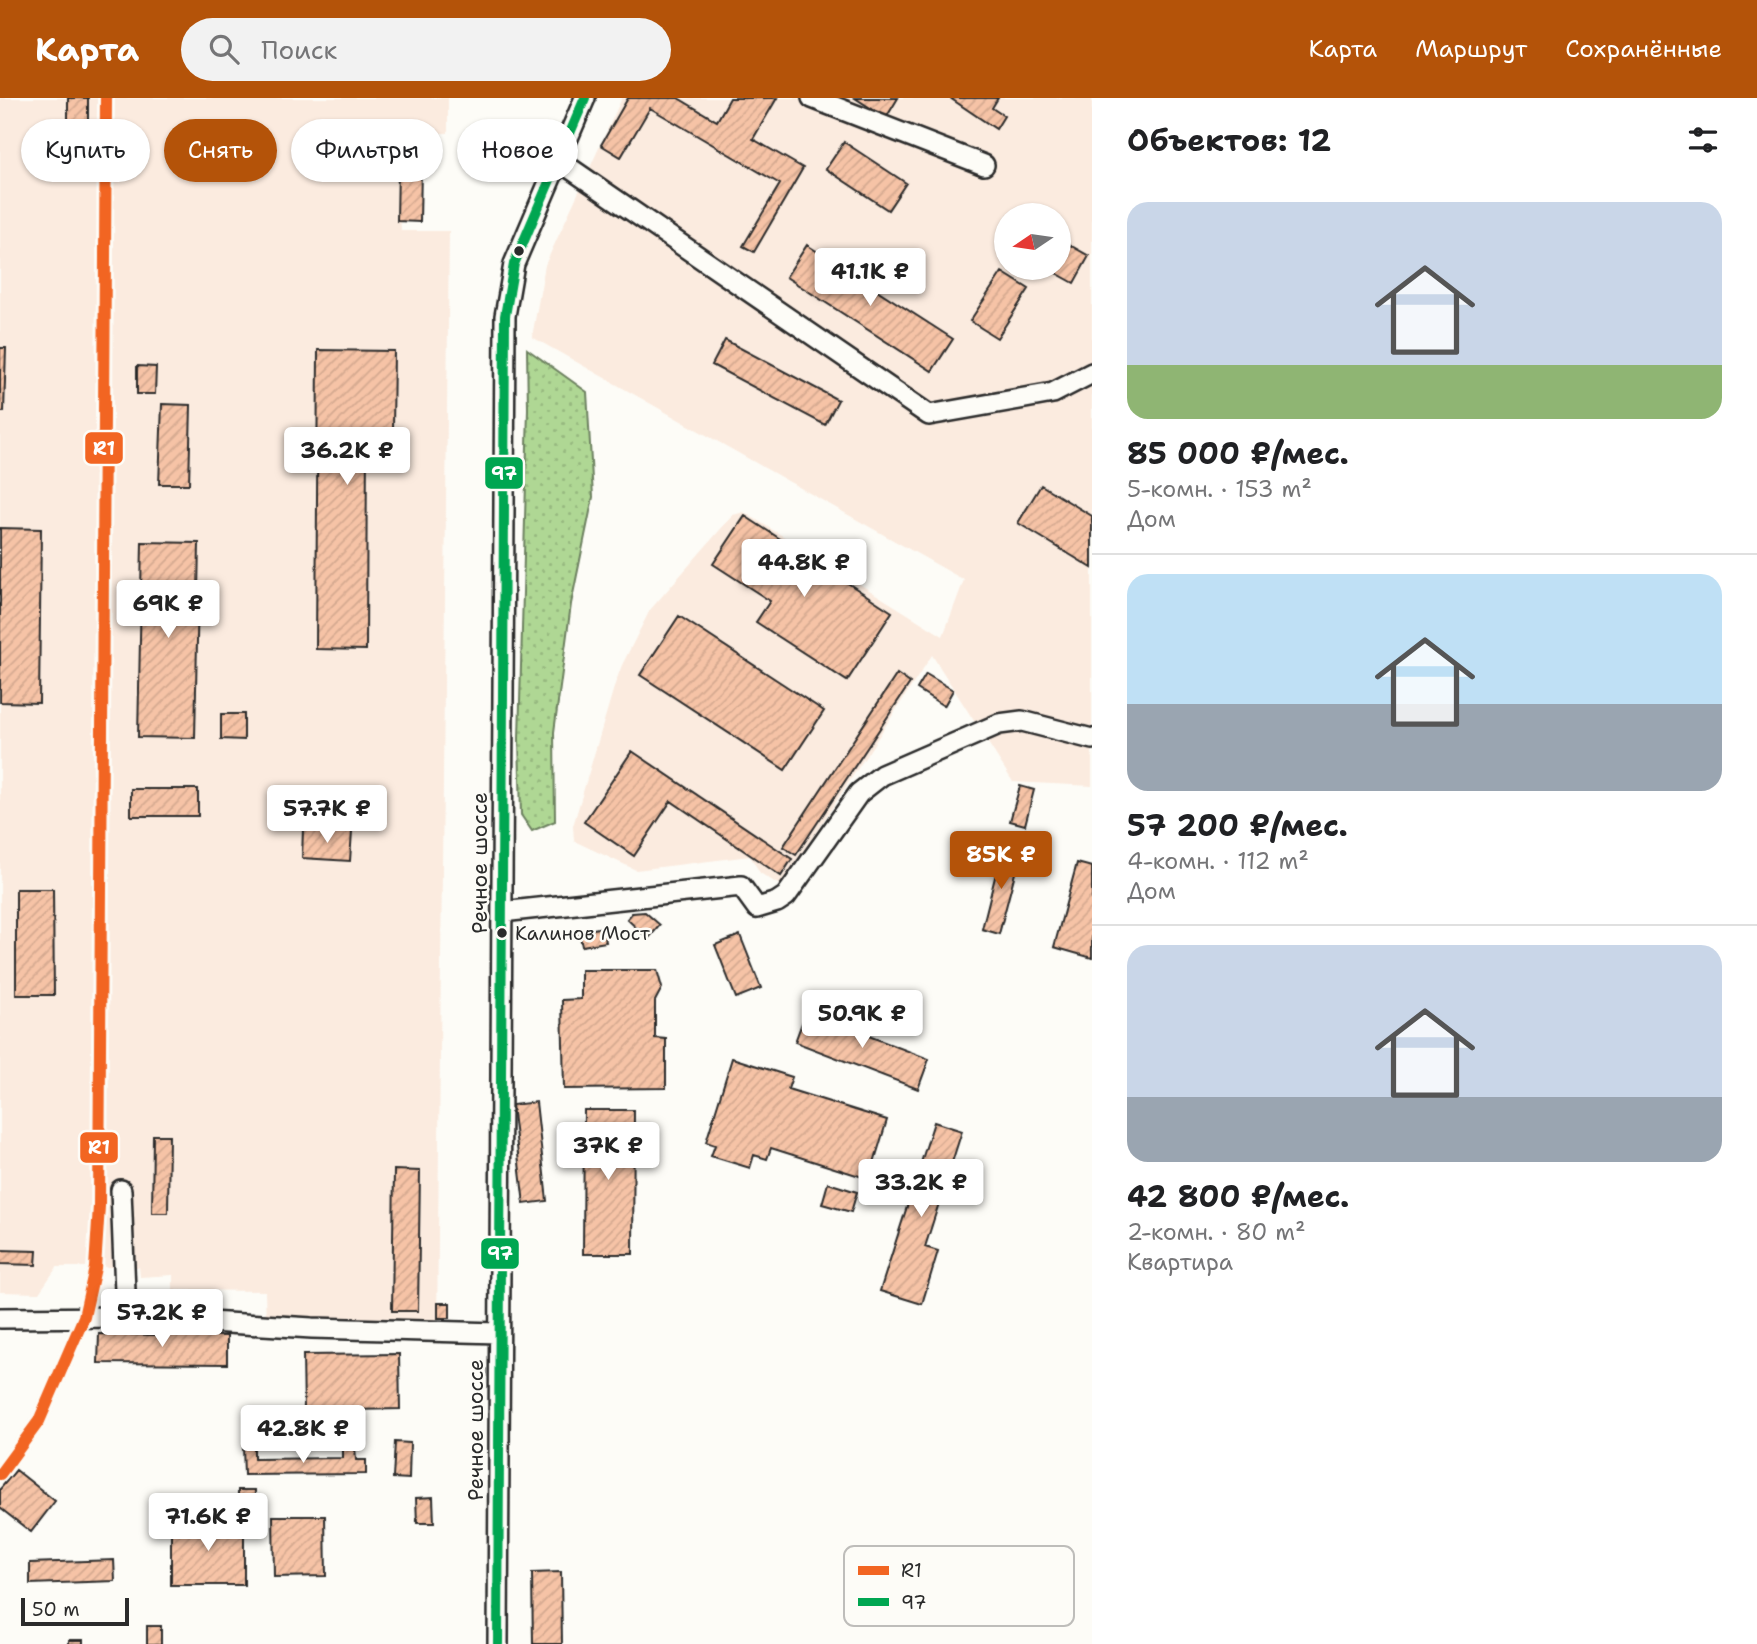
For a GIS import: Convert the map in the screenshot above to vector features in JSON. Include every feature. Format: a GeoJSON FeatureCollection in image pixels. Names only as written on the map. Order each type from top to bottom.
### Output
{"type":"FeatureCollection","features":[{"type":"Feature","properties":{"kind":"street","name":"Речное шоссе"},"geometry":{"type":"LineString","coordinates":[[576,119],[585,98]]}},
{"type":"Feature","properties":{"kind":"street"},"geometry":{"type":"LineString","coordinates":[[811,98],[985,165]]}},
{"type":"Feature","properties":{"kind":"street"},"geometry":{"type":"LineString","coordinates":[[578,174],[929,415],[1053,393],[1092,373]]}},
{"type":"Feature","properties":{"kind":"street","name":"Речное шоссе"},"geometry":{"type":"LineString","coordinates":[[498,1644],[505,316],[514,264],[549,182]]}},
{"type":"Feature","properties":{"kind":"street"},"geometry":{"type":"LineString","coordinates":[[502,912],[741,886],[757,908],[777,902],[786,895],[859,793],[882,775],[999,724],[1022,722],[1092,739]]}},
{"type":"Feature","properties":{"kind":"street"},"geometry":{"type":"LineString","coordinates":[[121,1190],[126,1317]]}},
{"type":"Feature","properties":{"kind":"street"},"geometry":{"type":"LineString","coordinates":[[0,1318],[126,1317],[312,1328],[499,1334]]}},
{"type":"Feature","properties":{"kind":"shaded area"},"geometry":{"type":"Polygon","coordinates":[[[0,98],[448,98],[448,133],[443,133],[443,119],[291,119],[291,182],[414,182],[414,212],[400,213],[401,231],[449,231],[437,1328],[266,1324],[265,1291],[173,1290],[173,1275],[140,1277],[139,1267],[57,1267],[39,1293],[0,1292],[0,98]]]}},
{"type":"Feature","properties":{"kind":"shaded area"},"geometry":{"type":"Polygon","coordinates":[[[622,98],[1092,98],[1092,786],[1013,782],[932,655],[781,886],[760,873],[750,856],[636,870],[574,841],[573,826],[622,665],[650,610],[733,515],[744,512],[943,636],[964,580],[532,337],[545,265],[622,98]]]}},
{"type":"Feature","properties":{"kind":"green space"},"geometry":{"type":"Polygon","coordinates":[[[527,349],[587,392],[593,497],[571,604],[554,732],[555,821],[532,831],[521,815],[519,739],[528,409],[527,349]]]}},
{"type":"Feature","properties":{"kind":"building"},"geometry":{"type":"Polygon","coordinates":[[[68,98],[88,98],[88,119],[68,119],[68,98]]]}},
{"type":"Feature","properties":{"kind":"building"},"geometry":{"type":"Polygon","coordinates":[[[628,98],[678,98],[717,121],[730,98],[777,98],[753,139],[803,168],[754,252],[743,246],[780,184],[650,108],[621,157],[601,145],[628,98]]]}},
{"type":"Feature","properties":{"kind":"building"},"geometry":{"type":"Polygon","coordinates":[[[855,98],[898,98],[886,118],[855,98]]]}},
{"type":"Feature","properties":{"kind":"building"},"geometry":{"type":"Polygon","coordinates":[[[950,98],[998,98],[992,108],[1004,116],[996,129],[950,98]]]}},
{"type":"Feature","properties":{"kind":"building"},"geometry":{"type":"Polygon","coordinates":[[[844,142],[906,183],[888,210],[826,169],[844,142]]]}},
{"type":"Feature","properties":{"kind":"building"},"geometry":{"type":"Polygon","coordinates":[[[398,182],[421,182],[420,222],[397,221],[398,182]]]}},
{"type":"Feature","properties":{"kind":"building"},"geometry":{"type":"Polygon","coordinates":[[[807,245],[953,339],[932,371],[786,277],[807,245]]]}},
{"type":"Feature","properties":{"kind":"building"},"geometry":{"type":"Polygon","coordinates":[[[1071,246],[1089,256],[1074,283],[1069,280],[1071,280],[1071,246]]]}},
{"type":"Feature","properties":{"kind":"building"},"geometry":{"type":"Polygon","coordinates":[[[997,280],[1015,280],[1029,289],[997,338],[970,321],[997,280]]]}},
{"type":"Feature","properties":{"kind":"building"},"geometry":{"type":"Polygon","coordinates":[[[725,340],[838,400],[825,425],[712,365],[725,340]]]}},
{"type":"Feature","properties":{"kind":"building"},"geometry":{"type":"Polygon","coordinates":[[[0,348],[6,348],[4,412],[0,412],[0,348]]]}},
{"type":"Feature","properties":{"kind":"building"},"geometry":{"type":"Polygon","coordinates":[[[318,350],[394,351],[393,431],[367,431],[366,650],[316,649],[318,350]]]}},
{"type":"Feature","properties":{"kind":"building"},"geometry":{"type":"Polygon","coordinates":[[[137,366],[156,367],[155,394],[137,394],[137,366]]]}},
{"type":"Feature","properties":{"kind":"building"},"geometry":{"type":"Polygon","coordinates":[[[162,404],[191,405],[189,484],[159,484],[162,404]]]}},
{"type":"Feature","properties":{"kind":"building"},"geometry":{"type":"Polygon","coordinates":[[[1041,485],[1092,516],[1092,568],[1018,523],[1041,485]]]}},
{"type":"Feature","properties":{"kind":"building"},"geometry":{"type":"Polygon","coordinates":[[[745,516],[892,612],[847,681],[756,622],[770,601],[713,564],[745,516]]]}},
{"type":"Feature","properties":{"kind":"building"},"geometry":{"type":"Polygon","coordinates":[[[0,528],[41,529],[39,703],[0,702],[0,528]]]}},
{"type":"Feature","properties":{"kind":"building"},"geometry":{"type":"Polygon","coordinates":[[[142,542],[199,543],[195,738],[138,737],[142,542]]]}},
{"type":"Feature","properties":{"kind":"building"},"geometry":{"type":"Polygon","coordinates":[[[679,616],[824,711],[785,770],[640,675],[679,616]]]}},
{"type":"Feature","properties":{"kind":"building"},"geometry":{"type":"Polygon","coordinates":[[[897,674],[910,683],[796,855],[783,847],[897,674]]]}},
{"type":"Feature","properties":{"kind":"building"},"geometry":{"type":"Polygon","coordinates":[[[926,674],[953,690],[944,706],[917,689],[926,674]]]}},
{"type":"Feature","properties":{"kind":"building"},"geometry":{"type":"Polygon","coordinates":[[[221,714],[244,714],[244,740],[221,739],[221,714]]]}},
{"type":"Feature","properties":{"kind":"building"},"geometry":{"type":"Polygon","coordinates":[[[632,751],[792,859],[781,876],[671,801],[634,856],[584,822],[632,751]]]}},
{"type":"Feature","properties":{"kind":"building"},"geometry":{"type":"Polygon","coordinates":[[[1020,786],[1034,790],[1025,825],[1010,821],[1020,786]]]}},
{"type":"Feature","properties":{"kind":"building"},"geometry":{"type":"Polygon","coordinates":[[[131,789],[198,789],[198,816],[131,816],[131,789]]]}},
{"type":"Feature","properties":{"kind":"building"},"geometry":{"type":"Polygon","coordinates":[[[303,829],[352,831],[350,861],[302,858],[303,829]]]}},
{"type":"Feature","properties":{"kind":"building"},"geometry":{"type":"Polygon","coordinates":[[[1002,849],[1020,854],[999,934],[982,929],[1002,849]]]}},
{"type":"Feature","properties":{"kind":"building"},"geometry":{"type":"Polygon","coordinates":[[[1077,863],[1092,867],[1092,958],[1054,947],[1077,863]]]}},
{"type":"Feature","properties":{"kind":"building"},"geometry":{"type":"Polygon","coordinates":[[[16,889],[53,889],[54,995],[16,995],[16,889]]]}},
{"type":"Feature","properties":{"kind":"building"},"geometry":{"type":"Polygon","coordinates":[[[645,912],[660,925],[648,939],[627,919],[632,913],[645,912]]]}},
{"type":"Feature","properties":{"kind":"building"},"geometry":{"type":"Polygon","coordinates":[[[603,927],[606,942],[582,946],[579,932],[603,927]]]}},
{"type":"Feature","properties":{"kind":"building"},"geometry":{"type":"Polygon","coordinates":[[[740,935],[761,988],[736,998],[715,945],[740,935]]]}},
{"type":"Feature","properties":{"kind":"building"},"geometry":{"type":"Polygon","coordinates":[[[581,970],[657,970],[662,988],[655,1001],[655,1038],[666,1039],[666,1088],[564,1089],[562,1000],[581,999],[581,970]]]}},
{"type":"Feature","properties":{"kind":"building"},"geometry":{"type":"Polygon","coordinates":[[[806,1012],[929,1059],[918,1089],[795,1042],[806,1012]]]}},
{"type":"Feature","properties":{"kind":"building"},"geometry":{"type":"Polygon","coordinates":[[[732,1058],[792,1077],[788,1089],[887,1120],[869,1179],[771,1148],[767,1159],[754,1155],[750,1168],[711,1156],[715,1145],[706,1142],[732,1058]]]}},
{"type":"Feature","properties":{"kind":"building"},"geometry":{"type":"Polygon","coordinates":[[[536,1102],[547,1201],[524,1204],[512,1105],[536,1102]]]}},
{"type":"Feature","properties":{"kind":"building"},"geometry":{"type":"Polygon","coordinates":[[[584,1110],[634,1110],[633,1254],[583,1254],[584,1110]]]}},
{"type":"Feature","properties":{"kind":"building"},"geometry":{"type":"Polygon","coordinates":[[[934,1122],[962,1131],[925,1247],[938,1251],[922,1304],[880,1291],[934,1122]]]}},
{"type":"Feature","properties":{"kind":"building"},"geometry":{"type":"Polygon","coordinates":[[[153,1135],[169,1135],[168,1213],[152,1213],[153,1135]]]}},
{"type":"Feature","properties":{"kind":"building"},"geometry":{"type":"Polygon","coordinates":[[[394,1170],[420,1171],[418,1311],[392,1311],[394,1170]]]}},
{"type":"Feature","properties":{"kind":"building"},"geometry":{"type":"Polygon","coordinates":[[[828,1183],[857,1192],[851,1212],[822,1204],[828,1183]]]}},
{"type":"Feature","properties":{"kind":"building"},"geometry":{"type":"Polygon","coordinates":[[[0,1250],[37,1251],[36,1265],[0,1264],[0,1250]]]}},
{"type":"Feature","properties":{"kind":"building"},"geometry":{"type":"Polygon","coordinates":[[[438,1303],[450,1303],[450,1318],[438,1318],[438,1303]]]}},
{"type":"Feature","properties":{"kind":"building"},"geometry":{"type":"Polygon","coordinates":[[[99,1334],[227,1336],[227,1364],[98,1363],[99,1334]]]}},
{"type":"Feature","properties":{"kind":"building"},"geometry":{"type":"Polygon","coordinates":[[[399,1354],[400,1409],[304,1411],[303,1355],[399,1354]]]}},
{"type":"Feature","properties":{"kind":"building"},"geometry":{"type":"Polygon","coordinates":[[[395,1442],[410,1443],[409,1479],[393,1478],[395,1442]]]}},
{"type":"Feature","properties":{"kind":"building"},"geometry":{"type":"Polygon","coordinates":[[[243,1446],[254,1446],[254,1459],[343,1458],[343,1448],[355,1448],[356,1460],[366,1460],[366,1474],[244,1475],[243,1446]]]}},
{"type":"Feature","properties":{"kind":"building"},"geometry":{"type":"Polygon","coordinates":[[[16,1470],[55,1501],[31,1532],[0,1508],[0,1489],[16,1470]]]}},
{"type":"Feature","properties":{"kind":"building"},"geometry":{"type":"Polygon","coordinates":[[[238,1490],[255,1490],[255,1504],[238,1504],[238,1490]]]}},
{"type":"Feature","properties":{"kind":"building"},"geometry":{"type":"Polygon","coordinates":[[[433,1497],[434,1523],[417,1523],[416,1498],[433,1497]]]}},
{"type":"Feature","properties":{"kind":"building"},"geometry":{"type":"Polygon","coordinates":[[[273,1516],[325,1516],[326,1576],[274,1577],[273,1516]]]}},
{"type":"Feature","properties":{"kind":"building"},"geometry":{"type":"Polygon","coordinates":[[[171,1521],[244,1521],[244,1585],[171,1585],[171,1521]]]}},
{"type":"Feature","properties":{"kind":"building"},"geometry":{"type":"Polygon","coordinates":[[[114,1560],[115,1581],[30,1584],[30,1563],[114,1560]]]}},
{"type":"Feature","properties":{"kind":"building"},"geometry":{"type":"Polygon","coordinates":[[[561,1572],[562,1644],[533,1644],[532,1573],[561,1572]]]}},
{"type":"Feature","properties":{"kind":"building"},"geometry":{"type":"Polygon","coordinates":[[[147,1626],[161,1626],[161,1644],[147,1644],[147,1626]]]}},
{"type":"Feature","properties":{"kind":"building"},"geometry":{"type":"Polygon","coordinates":[[[69,1640],[83,1640],[83,1644],[69,1644],[69,1640]]]}},
{"type":"Feature","properties":{"kind":"transit line","name":"R1"},"geometry":{"type":"LineString","coordinates":[[0,1474],[39,1421],[84,1317],[95,1268],[99,1206],[106,98]]}},
{"type":"Feature","properties":{"kind":"transit line","name":"97"},"geometry":{"type":"LineString","coordinates":[[498,1644],[505,316],[514,264],[585,98]]}},
{"type":"Feature","properties":{"kind":"place","name":"Калинов Мост"},"geometry":{"type":"Point","coordinates":[502,933]}}]}
